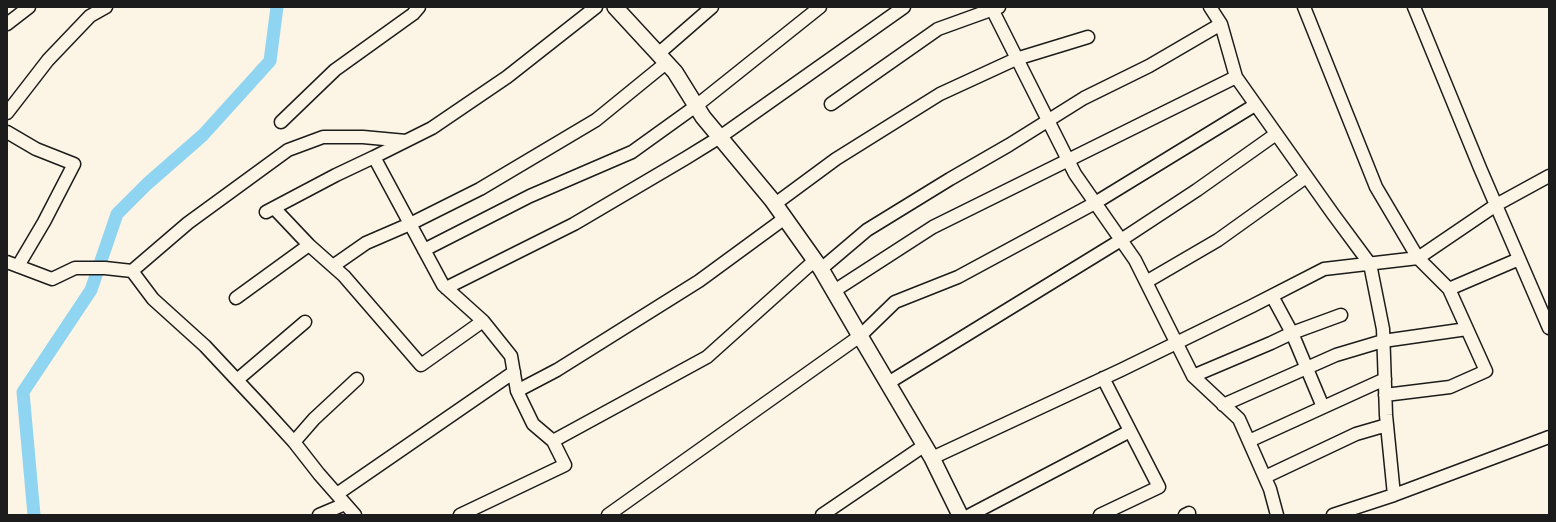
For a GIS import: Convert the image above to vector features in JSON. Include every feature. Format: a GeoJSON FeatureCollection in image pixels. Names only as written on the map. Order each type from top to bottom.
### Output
{"type":"FeatureCollection","features":[{"type":"Feature","properties":{"kind":"street"},"geometry":{"type":"LineString","coordinates":[[7,24],[29,7]]}},
{"type":"Feature","properties":{"kind":"street"},"geometry":{"type":"LineString","coordinates":[[7,113],[48,60],[90,16],[106,7]]}},
{"type":"Feature","properties":{"kind":"street"},"geometry":{"type":"LineString","coordinates":[[282,122],[335,70],[413,14],[419,7]]}},
{"type":"Feature","properties":{"kind":"street"},"geometry":{"type":"LineString","coordinates":[[483,322],[421,365],[344,276],[270,210],[336,175],[432,128],[507,77],[596,7]]}},
{"type":"Feature","properties":{"kind":"street"},"geometry":{"type":"LineString","coordinates":[[615,7],[675,72],[703,117],[775,204],[818,265],[925,445],[960,515]]}},
{"type":"Feature","properties":{"kind":"street"},"geometry":{"type":"LineString","coordinates":[[332,266],[366,243],[410,224],[480,189],[596,120],[662,59],[712,7]]}},
{"type":"Feature","properties":{"kind":"street"},"geometry":{"type":"LineString","coordinates":[[424,250],[530,196],[632,152],[696,106],[820,7]]}},
{"type":"Feature","properties":{"kind":"street"},"geometry":{"type":"LineString","coordinates":[[446,288],[574,224],[686,158],[720,137],[904,7]]}},
{"type":"Feature","properties":{"kind":"street"},"geometry":{"type":"LineString","coordinates":[[1210,7],[1221,24],[1236,77],[1306,177],[1370,264],[1383,329],[1385,395],[1394,495]]}},
{"type":"Feature","properties":{"kind":"street"},"geometry":{"type":"LineString","coordinates":[[1304,7],[1376,187],[1418,258],[1450,289],[1486,371],[1450,386],[1385,395]]}},
{"type":"Feature","properties":{"kind":"street"},"geometry":{"type":"LineString","coordinates":[[1414,7],[1480,168],[1549,328]]}},
{"type":"Feature","properties":{"kind":"street"},"geometry":{"type":"LineString","coordinates":[[831,104],[938,29],[994,8],[1016,59],[1067,160],[1075,174],[1135,260],[1193,376],[1239,419],[1270,489],[1277,515]]}},
{"type":"Feature","properties":{"kind":"street"},"geometry":{"type":"LineString","coordinates":[[552,441],[707,357],[818,265],[867,230],[1084,98],[1149,66],[1221,24]]}},
{"type":"Feature","properties":{"kind":"street"},"geometry":{"type":"LineString","coordinates":[[775,204],[836,159],[940,94],[1016,59],[1088,37]]}},
{"type":"Feature","properties":{"kind":"street"},"geometry":{"type":"LineString","coordinates":[[834,291],[933,226],[1236,77]]}},
{"type":"Feature","properties":{"kind":"street"},"geometry":{"type":"LineString","coordinates":[[608,515],[860,336],[895,302],[958,277],[1095,203],[1255,105]]}},
{"type":"Feature","properties":{"kind":"street"},"geometry":{"type":"LineString","coordinates":[[7,132],[36,149],[74,164],[44,222],[13,264],[52,279],[75,268],[105,268],[132,271],[153,299],[205,346],[294,442],[319,474],[355,515]]}},
{"type":"Feature","properties":{"kind":"street"},"geometry":{"type":"LineString","coordinates":[[888,383],[1121,240],[1197,190],[1276,134]]}},
{"type":"Feature","properties":{"kind":"street"},"geometry":{"type":"LineString","coordinates":[[132,271],[188,223],[288,150],[323,137],[362,137],[406,141]]}},
{"type":"Feature","properties":{"kind":"street"},"geometry":{"type":"LineString","coordinates":[[374,157],[443,285],[483,322],[510,356],[517,391],[533,424],[552,441],[565,466],[460,515]]}},
{"type":"Feature","properties":{"kind":"street"},"geometry":{"type":"LineString","coordinates":[[932,458],[1176,343],[1324,269],[1418,258],[1496,205],[1549,176]]}},
{"type":"Feature","properties":{"kind":"street"},"geometry":{"type":"LineString","coordinates":[[1146,282],[1218,240],[1306,177]]}},
{"type":"Feature","properties":{"kind":"street"},"geometry":{"type":"LineString","coordinates":[[517,391],[557,370],[699,281],[785,218]]}},
{"type":"Feature","properties":{"kind":"street"},"geometry":{"type":"LineString","coordinates":[[236,298],[308,245]]}},
{"type":"Feature","properties":{"kind":"street"},"geometry":{"type":"LineString","coordinates":[[1450,289],[1519,259]]}},
{"type":"Feature","properties":{"kind":"street"},"geometry":{"type":"LineString","coordinates":[[1272,296],[1292,333],[1323,407]]}},
{"type":"Feature","properties":{"kind":"street"},"geometry":{"type":"LineString","coordinates":[[1193,376],[1292,333],[1341,314]]}},
{"type":"Feature","properties":{"kind":"street"},"geometry":{"type":"LineString","coordinates":[[237,380],[305,322]]}},
{"type":"Feature","properties":{"kind":"street"},"geometry":{"type":"LineString","coordinates":[[1223,405],[1336,355],[1383,341],[1467,329]]}},
{"type":"Feature","properties":{"kind":"street"},"geometry":{"type":"LineString","coordinates":[[336,494],[514,372]]}},
{"type":"Feature","properties":{"kind":"street"},"geometry":{"type":"LineString","coordinates":[[1100,515],[1160,487],[1103,378]]}},
{"type":"Feature","properties":{"kind":"street"},"geometry":{"type":"LineString","coordinates":[[294,442],[314,419],[357,379]]}},
{"type":"Feature","properties":{"kind":"street"},"geometry":{"type":"LineString","coordinates":[[1249,441],[1385,379]]}},
{"type":"Feature","properties":{"kind":"street"},"geometry":{"type":"LineString","coordinates":[[1264,477],[1356,434],[1387,425]]}},
{"type":"Feature","properties":{"kind":"street"},"geometry":{"type":"LineString","coordinates":[[970,515],[1130,431]]}},
{"type":"Feature","properties":{"kind":"street"},"geometry":{"type":"LineString","coordinates":[[1334,515],[1394,495],[1549,436]]}},
{"type":"Feature","properties":{"kind":"street"},"geometry":{"type":"LineString","coordinates":[[822,515],[925,445]]}},
{"type":"Feature","properties":{"kind":"street"},"geometry":{"type":"LineString","coordinates":[[319,515],[345,504]]}},
{"type":"Feature","properties":{"kind":"waterway"},"geometry":{"type":"LineString","coordinates":[[34,515],[23,392],[91,290],[117,214],[147,184],[203,135],[270,61],[277,7]]}}]}
